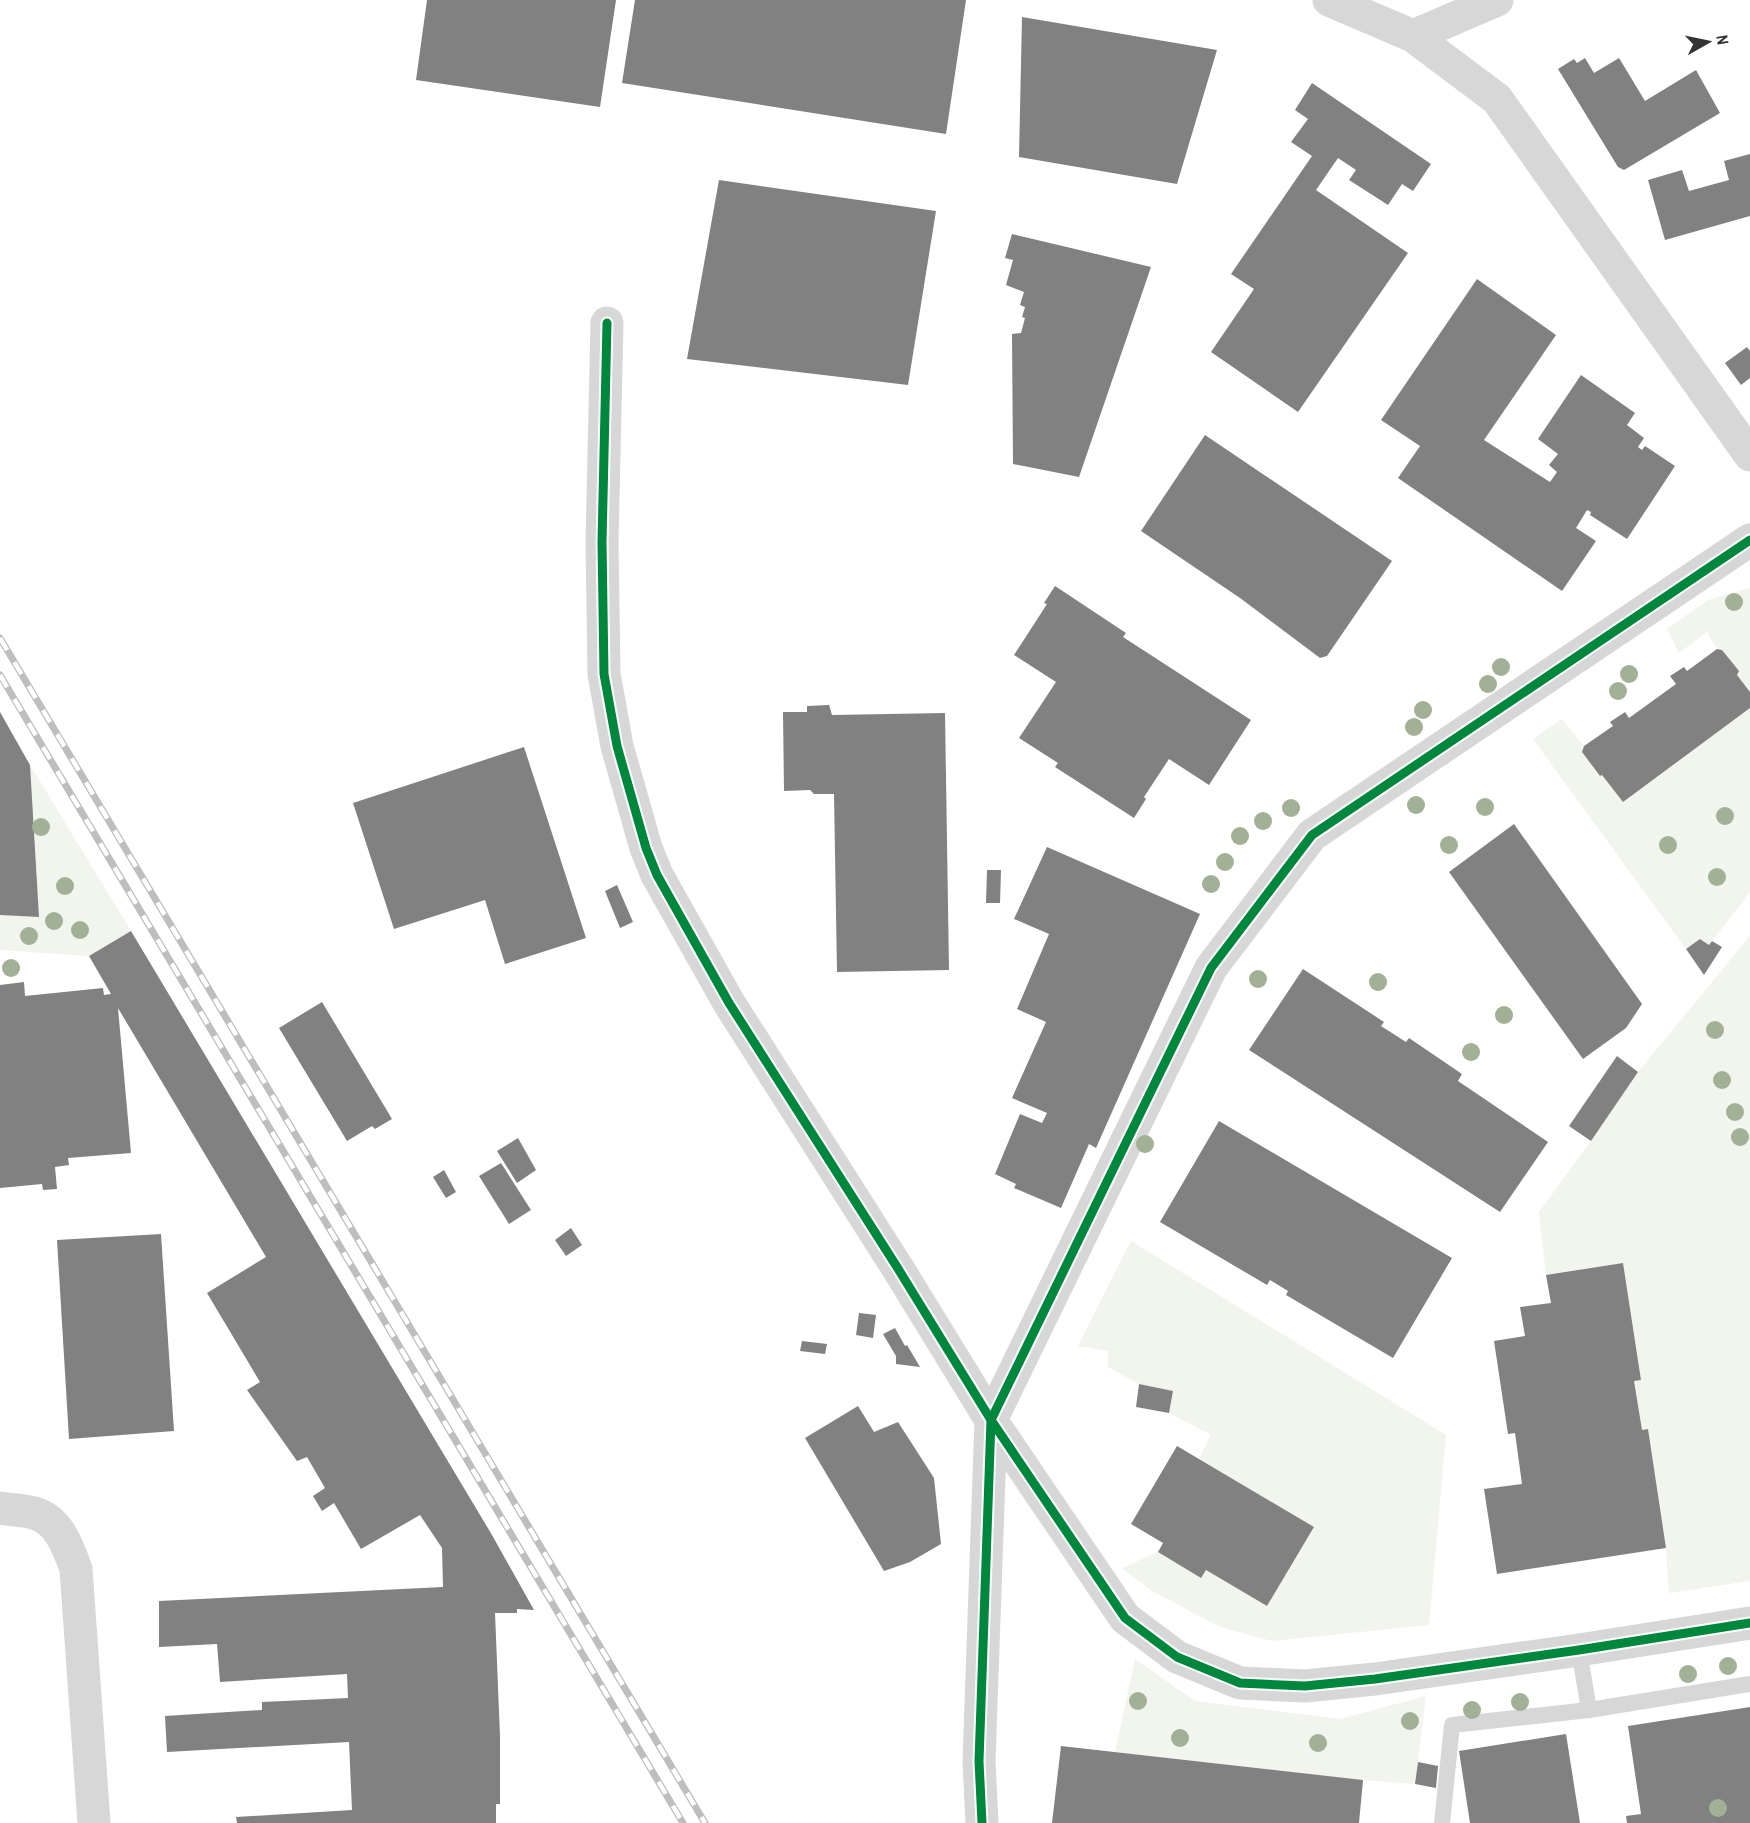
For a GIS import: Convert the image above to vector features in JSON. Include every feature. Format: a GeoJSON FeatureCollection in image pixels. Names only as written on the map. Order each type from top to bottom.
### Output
{"type":"FeatureCollection","features":[{"type":"Feature","properties":{"kind":"street"},"geometry":{"type":"LineString","coordinates":[[1329,0],[1413,36],[1497,99],[1750,455]]}},
{"type":"Feature","properties":{"kind":"street"},"geometry":{"type":"LineString","coordinates":[[1413,36],[1497,0]]}},
{"type":"Feature","properties":{"kind":"street"},"geometry":{"type":"LineString","coordinates":[[606,323],[602,543],[604,674],[617,746],[646,848],[657,875],[729,1003],[897,1267],[991,1420],[1125,1618],[1177,1657],[1240,1683],[1305,1686],[1375,1679],[1750,1623]]}},
{"type":"Feature","properties":{"kind":"street"},"geometry":{"type":"LineString","coordinates":[[982,1823],[980,1761],[991,1420],[1211,968],[1312,835],[1750,540]]}},
{"type":"Feature","properties":{"kind":"street"},"geometry":{"type":"LineString","coordinates":[[0,1509],[36,1514],[53,1524],[67,1542],[76,1569],[94,1823]]}},
{"type":"Feature","properties":{"kind":"lane"},"geometry":{"type":"LineString","coordinates":[[1579,1650],[1589,1710]]}},
{"type":"Feature","properties":{"kind":"lane"},"geometry":{"type":"LineString","coordinates":[[1442,1823],[1452,1725],[1589,1710],[1750,1684]]}},
{"type":"Feature","properties":{"kind":"shaded area"},"geometry":{"type":"Polygon","coordinates":[[[1750,588],[1750,692],[1737,675],[1738,671],[1722,650],[1717,649],[1707,632],[1679,653],[1667,629],[1708,600],[1750,588]]]}},
{"type":"Feature","properties":{"kind":"shaded area"},"geometry":{"type":"Polygon","coordinates":[[[1750,708],[1750,892],[1709,945],[1700,939],[1686,949],[1533,739],[1562,719],[1584,746],[1582,752],[1599,776],[1602,775],[1623,802],[1750,708]]]}},
{"type":"Feature","properties":{"kind":"shaded area"},"geometry":{"type":"Polygon","coordinates":[[[30,765],[131,931],[89,956],[0,950],[0,915],[29,915],[30,765]]]}},
{"type":"Feature","properties":{"kind":"shaded area"},"geometry":{"type":"Polygon","coordinates":[[[1750,936],[1750,1581],[1669,1593],[1666,1548],[1648,1430],[1642,1430],[1634,1381],[1641,1379],[1623,1263],[1546,1275],[1539,1212],[1638,1072],[1750,936]]]}},
{"type":"Feature","properties":{"kind":"shaded area"},"geometry":{"type":"Polygon","coordinates":[[[1131,1241],[1446,1435],[1429,1625],[1272,1641],[1220,1627],[1152,1591],[1122,1568],[1158,1552],[1201,1577],[1206,1570],[1267,1606],[1314,1528],[1199,1459],[1211,1435],[1169,1413],[1173,1391],[1139,1384],[1108,1367],[1108,1351],[1078,1346],[1131,1241]]]}},
{"type":"Feature","properties":{"kind":"shaded area"},"geometry":{"type":"Polygon","coordinates":[[[1135,1659],[1195,1701],[1340,1719],[1426,1696],[1415,1784],[1115,1752],[1135,1659]]]}},
{"type":"Feature","properties":{"kind":"building"},"geometry":{"type":"Polygon","coordinates":[[[427,0],[616,0],[600,107],[416,80],[427,0]]]}},
{"type":"Feature","properties":{"kind":"building"},"geometry":{"type":"Polygon","coordinates":[[[635,0],[966,0],[946,134],[622,83],[635,0]]]}},
{"type":"Feature","properties":{"kind":"building"},"geometry":{"type":"Polygon","coordinates":[[[1022,17],[1217,50],[1177,184],[1019,157],[1022,17]]]}},
{"type":"Feature","properties":{"kind":"building"},"geometry":{"type":"Polygon","coordinates":[[[1585,58],[1594,73],[1619,58],[1645,101],[1696,70],[1720,113],[1624,170],[1618,167],[1558,69],[1574,59],[1577,63],[1585,58]]]}},
{"type":"Feature","properties":{"kind":"building"},"geometry":{"type":"Polygon","coordinates":[[[1312,83],[1431,164],[1413,191],[1402,184],[1388,205],[1349,180],[1356,170],[1338,158],[1316,190],[1408,253],[1298,412],[1211,352],[1254,289],[1231,274],[1312,156],[1291,142],[1308,119],[1295,110],[1312,83]]]}},
{"type":"Feature","properties":{"kind":"building"},"geometry":{"type":"Polygon","coordinates":[[[1750,154],[1750,216],[1665,240],[1648,180],[1682,170],[1689,191],[1729,180],[1724,161],[1750,154]]]}},
{"type":"Feature","properties":{"kind":"building"},"geometry":{"type":"Polygon","coordinates":[[[719,180],[936,211],[908,385],[687,359],[719,180]]]}},
{"type":"Feature","properties":{"kind":"building"},"geometry":{"type":"Polygon","coordinates":[[[1012,234],[1151,267],[1079,477],[1013,464],[1012,334],[1021,333],[1025,307],[1020,305],[1024,292],[1006,285],[1013,260],[1005,258],[1012,234]]]}},
{"type":"Feature","properties":{"kind":"building"},"geometry":{"type":"Polygon","coordinates":[[[1477,279],[1556,335],[1484,440],[1550,482],[1557,472],[1549,465],[1558,454],[1538,439],[1581,375],[1635,413],[1627,425],[1644,438],[1638,447],[1642,450],[1645,446],[1675,466],[1627,539],[1590,515],[1591,512],[1587,510],[1576,528],[1596,541],[1562,591],[1398,478],[1420,446],[1381,420],[1477,279]]]}},
{"type":"Feature","properties":{"kind":"building"},"geometry":{"type":"Polygon","coordinates":[[[1747,347],[1750,351],[1750,378],[1741,385],[1725,363],[1747,347]]]}},
{"type":"Feature","properties":{"kind":"building"},"geometry":{"type":"Polygon","coordinates":[[[1205,435],[1392,561],[1327,656],[1320,658],[1240,598],[1141,531],[1205,435]]]}},
{"type":"Feature","properties":{"kind":"building"},"geometry":{"type":"Polygon","coordinates":[[[1055,586],[1126,633],[1123,637],[1251,720],[1209,785],[1169,759],[1144,797],[1146,799],[1134,818],[1055,767],[1058,763],[1019,738],[1056,682],[1014,655],[1047,604],[1044,603],[1055,586]]]}},
{"type":"Feature","properties":{"kind":"building"},"geometry":{"type":"Polygon","coordinates":[[[1717,649],[1722,650],[1739,671],[1737,675],[1750,692],[1750,708],[1623,802],[1582,752],[1584,746],[1613,726],[1610,722],[1625,712],[1629,718],[1676,684],[1670,676],[1684,667],[1687,671],[1717,649]]]}},
{"type":"Feature","properties":{"kind":"building"},"geometry":{"type":"Polygon","coordinates":[[[829,705],[832,715],[945,713],[949,970],[837,972],[834,794],[814,794],[810,790],[784,791],[783,712],[807,712],[807,706],[829,705]]]}},
{"type":"Feature","properties":{"kind":"building"},"geometry":{"type":"Polygon","coordinates":[[[0,712],[30,765],[39,917],[0,915],[0,712]]]}},
{"type":"Feature","properties":{"kind":"building"},"geometry":{"type":"Polygon","coordinates":[[[524,747],[586,938],[505,964],[485,900],[394,929],[353,803],[524,747]]]}},
{"type":"Feature","properties":{"kind":"building"},"geometry":{"type":"Polygon","coordinates":[[[1514,824],[1642,1004],[1626,1028],[1583,1059],[1449,872],[1514,824]]]}},
{"type":"Feature","properties":{"kind":"building"},"geometry":{"type":"Polygon","coordinates":[[[1047,847],[1200,914],[1096,1148],[1089,1144],[1061,1208],[1014,1188],[1016,1184],[995,1174],[1020,1114],[1042,1123],[1047,1113],[1012,1098],[1046,1022],[1017,1009],[1049,934],[1014,919],[1047,847]]]}},
{"type":"Feature","properties":{"kind":"building"},"geometry":{"type":"Polygon","coordinates":[[[987,870],[1001,870],[1000,903],[986,903],[987,870]]]}},
{"type":"Feature","properties":{"kind":"building"},"geometry":{"type":"Polygon","coordinates":[[[617,885],[633,922],[620,928],[605,891],[617,885]]]}},
{"type":"Feature","properties":{"kind":"building"},"geometry":{"type":"Polygon","coordinates":[[[131,931],[492,1535],[534,1610],[517,1609],[517,1613],[495,1613],[500,1736],[500,1804],[496,1804],[496,1823],[237,1823],[236,1817],[352,1810],[349,1742],[167,1752],[165,1716],[262,1710],[262,1702],[348,1698],[347,1674],[220,1682],[217,1644],[159,1647],[159,1601],[443,1587],[442,1548],[420,1515],[361,1549],[334,1503],[322,1511],[313,1496],[325,1488],[307,1457],[297,1461],[247,1390],[260,1382],[207,1293],[266,1257],[118,1008],[131,1153],[68,1158],[69,1165],[55,1167],[57,1189],[43,1190],[42,1184],[0,1188],[0,985],[24,982],[25,996],[103,988],[104,995],[111,994],[89,956],[131,931]]]}},
{"type":"Feature","properties":{"kind":"building"},"geometry":{"type":"Polygon","coordinates":[[[1700,939],[1709,945],[1712,941],[1722,947],[1704,975],[1686,949],[1700,939]]]}},
{"type":"Feature","properties":{"kind":"building"},"geometry":{"type":"Polygon","coordinates":[[[1303,969],[1384,1022],[1381,1026],[1406,1042],[1409,1038],[1462,1074],[1458,1081],[1548,1142],[1500,1212],[1249,1050],[1303,969]]]}},
{"type":"Feature","properties":{"kind":"building"},"geometry":{"type":"Polygon","coordinates":[[[322,1002],[392,1119],[375,1129],[372,1126],[347,1141],[279,1028],[322,1002]]]}},
{"type":"Feature","properties":{"kind":"building"},"geometry":{"type":"Polygon","coordinates":[[[1617,1056],[1638,1072],[1591,1141],[1569,1126],[1617,1056]]]}},
{"type":"Feature","properties":{"kind":"building"},"geometry":{"type":"Polygon","coordinates":[[[1219,1121],[1452,1258],[1393,1358],[1286,1295],[1288,1291],[1270,1280],[1267,1285],[1160,1222],[1219,1121]]]}},
{"type":"Feature","properties":{"kind":"building"},"geometry":{"type":"Polygon","coordinates":[[[518,1138],[536,1170],[517,1183],[497,1151],[518,1138]]]}},
{"type":"Feature","properties":{"kind":"building"},"geometry":{"type":"Polygon","coordinates":[[[501,1163],[531,1210],[509,1224],[479,1176],[501,1163]]]}},
{"type":"Feature","properties":{"kind":"building"},"geometry":{"type":"Polygon","coordinates":[[[444,1170],[456,1192],[446,1198],[433,1177],[444,1170]]]}},
{"type":"Feature","properties":{"kind":"building"},"geometry":{"type":"Polygon","coordinates":[[[571,1228],[582,1245],[566,1256],[555,1240],[571,1228]]]}},
{"type":"Feature","properties":{"kind":"building"},"geometry":{"type":"Polygon","coordinates":[[[161,1234],[174,1431],[69,1439],[57,1240],[161,1234]]]}},
{"type":"Feature","properties":{"kind":"building"},"geometry":{"type":"Polygon","coordinates":[[[1623,1263],[1641,1380],[1634,1381],[1642,1430],[1648,1429],[1666,1548],[1497,1574],[1484,1489],[1522,1484],[1515,1433],[1508,1434],[1494,1341],[1525,1336],[1520,1307],[1551,1303],[1546,1275],[1623,1263]]]}},
{"type":"Feature","properties":{"kind":"building"},"geometry":{"type":"Polygon","coordinates":[[[859,1313],[876,1315],[873,1338],[856,1335],[859,1313]]]}},
{"type":"Feature","properties":{"kind":"building"},"geometry":{"type":"Polygon","coordinates":[[[895,1328],[920,1367],[896,1364],[896,1356],[883,1334],[895,1328]]]}},
{"type":"Feature","properties":{"kind":"building"},"geometry":{"type":"Polygon","coordinates":[[[802,1341],[827,1344],[825,1354],[800,1351],[802,1341]]]}},
{"type":"Feature","properties":{"kind":"building"},"geometry":{"type":"Polygon","coordinates":[[[1139,1384],[1173,1391],[1169,1413],[1136,1407],[1139,1384]]]}},
{"type":"Feature","properties":{"kind":"building"},"geometry":{"type":"Polygon","coordinates":[[[858,1406],[874,1432],[898,1422],[934,1478],[941,1544],[910,1562],[884,1571],[805,1438],[858,1406]]]}},
{"type":"Feature","properties":{"kind":"building"},"geometry":{"type":"Polygon","coordinates":[[[1177,1446],[1314,1527],[1267,1606],[1206,1570],[1201,1578],[1158,1552],[1163,1543],[1131,1524],[1177,1446]]]}},
{"type":"Feature","properties":{"kind":"building"},"geometry":{"type":"Polygon","coordinates":[[[1750,1707],[1750,1823],[1627,1823],[1626,1816],[1641,1814],[1628,1726],[1750,1707]]]}},
{"type":"Feature","properties":{"kind":"building"},"geometry":{"type":"Polygon","coordinates":[[[1566,1734],[1580,1823],[1470,1823],[1459,1751],[1566,1734]]]}},
{"type":"Feature","properties":{"kind":"building"},"geometry":{"type":"Polygon","coordinates":[[[1061,1746],[1363,1780],[1359,1823],[1052,1823],[1061,1746]]]}},
{"type":"Feature","properties":{"kind":"building"},"geometry":{"type":"Polygon","coordinates":[[[1418,1762],[1438,1766],[1436,1788],[1415,1784],[1418,1762]]]}},
{"type":"Feature","properties":{"kind":"railway"},"geometry":{"type":"LineString","coordinates":[[0,638],[705,1823]]}},
{"type":"Feature","properties":{"kind":"railway"},"geometry":{"type":"LineString","coordinates":[[0,675],[683,1823]]}},
{"type":"Feature","properties":{"kind":"cycle path"},"geometry":{"type":"LineString","coordinates":[[607,323],[602,542],[604,674],[617,746],[646,848],[657,875],[729,1003],[897,1267],[991,1420],[979,1761],[982,1823]]}},
{"type":"Feature","properties":{"kind":"cycle path"},"geometry":{"type":"LineString","coordinates":[[1750,540],[1312,835],[1211,968],[991,1420],[1125,1618],[1177,1657],[1240,1683],[1305,1686],[1375,1679],[1750,1623]]}}]}
